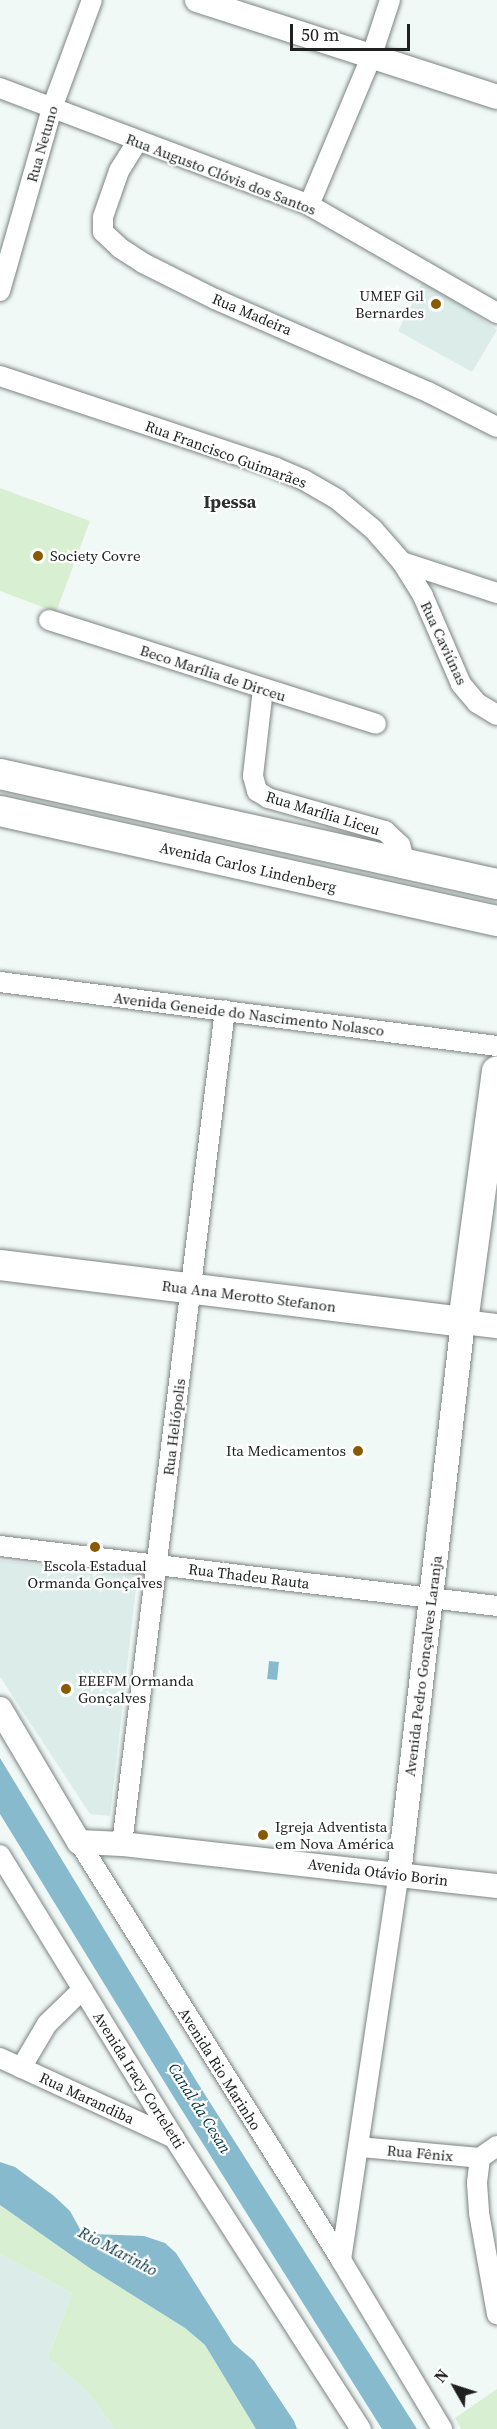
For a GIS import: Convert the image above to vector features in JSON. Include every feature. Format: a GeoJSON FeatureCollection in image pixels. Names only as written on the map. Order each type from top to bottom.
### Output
{"type":"FeatureCollection","features":[{"type":"Feature","properties":{"kind":"main road"},"geometry":{"type":"LineString","coordinates":[[0,774],[406,866],[497,884]]}},
{"type":"Feature","properties":{"kind":"main road","name":"Avenida Carlos Lindenberg"},"geometry":{"type":"LineString","coordinates":[[0,811],[497,921]]}},
{"type":"Feature","properties":{"kind":"main road","name":"Avenida Pedro Gonçalves Laranja"},"geometry":{"type":"LineString","coordinates":[[463,1322],[497,1071]]}},
{"type":"Feature","properties":{"kind":"main road","name":"Rua Ana Merotto Stefanon"},"geometry":{"type":"LineString","coordinates":[[0,1265],[463,1322]]}},
{"type":"Feature","properties":{"kind":"street","name":"Rua Netuno"},"geometry":{"type":"LineString","coordinates":[[0,291],[52,108],[92,0]]}},
{"type":"Feature","properties":{"kind":"street"},"geometry":{"type":"LineString","coordinates":[[197,0],[497,97]]}},
{"type":"Feature","properties":{"kind":"street"},"geometry":{"type":"LineString","coordinates":[[309,205],[372,55],[390,0]]}},
{"type":"Feature","properties":{"kind":"street","name":"Rua Augusto Clóvis dos Santos"},"geometry":{"type":"LineString","coordinates":[[0,87],[309,205],[497,313]]}},
{"type":"Feature","properties":{"kind":"street","name":"Rua Madeira"},"geometry":{"type":"LineString","coordinates":[[137,141],[119,171],[103,217],[103,232],[120,249],[215,299],[428,392],[497,427]]}},
{"type":"Feature","properties":{"kind":"street","name":"Rua Francisco Guimarães"},"geometry":{"type":"LineString","coordinates":[[0,376],[304,480],[354,512],[383,539],[402,562]]}},
{"type":"Feature","properties":{"kind":"street"},"geometry":{"type":"LineString","coordinates":[[402,562],[497,593]]}},
{"type":"Feature","properties":{"kind":"street","name":"Rua Caviúnas"},"geometry":{"type":"LineString","coordinates":[[402,562],[423,596],[461,684],[477,703],[497,715]]}},
{"type":"Feature","properties":{"kind":"street","name":"Beco Marília de Dirceu"},"geometry":{"type":"LineString","coordinates":[[49,620],[376,724]]}},
{"type":"Feature","properties":{"kind":"street","name":"Rua Marília Liceu"},"geometry":{"type":"LineString","coordinates":[[263,689],[253,776],[257,791],[268,798],[385,831],[400,845],[406,866]]}},
{"type":"Feature","properties":{"kind":"street","name":"Avenida Geneide do Nascimento Nolasco"},"geometry":{"type":"LineString","coordinates":[[0,982],[497,1046]]}},
{"type":"Feature","properties":{"kind":"street","name":"Rua Heliópolis"},"geometry":{"type":"LineString","coordinates":[[122,1844],[225,1010]]}},
{"type":"Feature","properties":{"kind":"street","name":"Rua Ana Merotto Stefanon"},"geometry":{"type":"LineString","coordinates":[[463,1322],[497,1326]]}},
{"type":"Feature","properties":{"kind":"street","name":"Avenida Pedro Gonçalves Laranja"},"geometry":{"type":"LineString","coordinates":[[341,2260],[360,2147],[399,1874],[463,1322]]}},
{"type":"Feature","properties":{"kind":"street","name":"Rua Thadeu Rauta"},"geometry":{"type":"LineString","coordinates":[[0,1546],[497,1606]]}},
{"type":"Feature","properties":{"kind":"street","name":"Avenida Rio Marinho"},"geometry":{"type":"LineString","coordinates":[[0,1709],[79,1842],[341,2260],[442,2429]]}},
{"type":"Feature","properties":{"kind":"street","name":"Avenida Otávio Borin"},"geometry":{"type":"LineString","coordinates":[[79,1842],[122,1844],[497,1886]]}},
{"type":"Feature","properties":{"kind":"street","name":"Avenida Iracy Corteletti"},"geometry":{"type":"LineString","coordinates":[[0,1855],[174,2138],[361,2429]]}},
{"type":"Feature","properties":{"kind":"street"},"geometry":{"type":"LineString","coordinates":[[21,2068],[47,2024],[83,1989]]}},
{"type":"Feature","properties":{"kind":"street","name":"Rua Marandiba"},"geometry":{"type":"LineString","coordinates":[[0,2058],[174,2138]]}},
{"type":"Feature","properties":{"kind":"street"},"geometry":{"type":"LineString","coordinates":[[497,2146],[480,2158],[477,2183],[479,2212],[497,2314]]}},
{"type":"Feature","properties":{"kind":"street","name":"Rua Fênix"},"geometry":{"type":"LineString","coordinates":[[360,2147],[480,2158]]}},
{"type":"Feature","properties":{"kind":"shaded area","name":"UMEF Gil Bernardes"},"geometry":{"type":"Polygon","coordinates":[[[424,279],[497,330],[472,372],[398,331],[424,279]]]}},
{"type":"Feature","properties":{"kind":"shaded area","name":"EEEFM Ormanda Gonçalves"},"geometry":{"type":"Polygon","coordinates":[[[0,1560],[134,1576],[137,1579],[110,1816],[90,1814],[0,1677],[0,1560]]]}},
{"type":"Feature","properties":{"kind":"shaded area"},"geometry":{"type":"Polygon","coordinates":[[[0,2254],[72,2293],[48,2358],[84,2388],[115,2429],[0,2429],[0,2254]]]}},
{"type":"Feature","properties":{"kind":"green space","name":"Society Covre"},"geometry":{"type":"Polygon","coordinates":[[[0,488],[90,521],[56,612],[0,591],[0,488]]]}},
{"type":"Feature","properties":{"kind":"green space"},"geometry":{"type":"Polygon","coordinates":[[[0,2205],[91,2269],[185,2328],[205,2345],[256,2429],[115,2429],[84,2388],[48,2358],[72,2293],[0,2254],[0,2205]]]}},
{"type":"Feature","properties":{"kind":"green space"},"geometry":{"type":"Polygon","coordinates":[[[497,2389],[497,2429],[461,2429],[455,2418],[497,2389]]]}},
{"type":"Feature","properties":{"kind":"water"},"geometry":{"type":"Polygon","coordinates":[[[269,1661],[279,1662],[277,1680],[267,1679],[269,1661]]]}},
{"type":"Feature","properties":{"kind":"water","name":"Canal da Cesan"},"geometry":{"type":"Polygon","coordinates":[[[0,1758],[197,2082],[417,2429],[382,2429],[173,2096],[0,1814],[0,1758]]]}},
{"type":"Feature","properties":{"kind":"water","name":"Rio Marinho"},"geometry":{"type":"Polygon","coordinates":[[[0,2162],[15,2167],[54,2196],[70,2211],[81,2231],[93,2234],[144,2236],[165,2243],[176,2253],[233,2343],[254,2361],[297,2429],[256,2429],[205,2345],[185,2328],[91,2269],[0,2205],[0,2162]]]}},
{"type":"Feature","properties":{"kind":"place","name":"UMEF Gil Bernardes"},"geometry":{"type":"Point","coordinates":[436,304]}},
{"type":"Feature","properties":{"kind":"place","name":"Society Covre"},"geometry":{"type":"Point","coordinates":[38,556]}},
{"type":"Feature","properties":{"kind":"place","name":"Ita Medicamentos"},"geometry":{"type":"Point","coordinates":[358,1451]}},
{"type":"Feature","properties":{"kind":"place","name":"Escola Estadual Ormanda Gonçalves"},"geometry":{"type":"Point","coordinates":[95,1547]}},
{"type":"Feature","properties":{"kind":"place","name":"EEEFM Ormanda Gonçalves"},"geometry":{"type":"Point","coordinates":[66,1689]}},
{"type":"Feature","properties":{"kind":"place","name":"Igreja Adventista em Nova América"},"geometry":{"type":"Point","coordinates":[263,1835]}},
{"type":"Feature","properties":{"kind":"district","name":"Ipessa"},"geometry":{"type":"Point","coordinates":[230,502]}}]}
